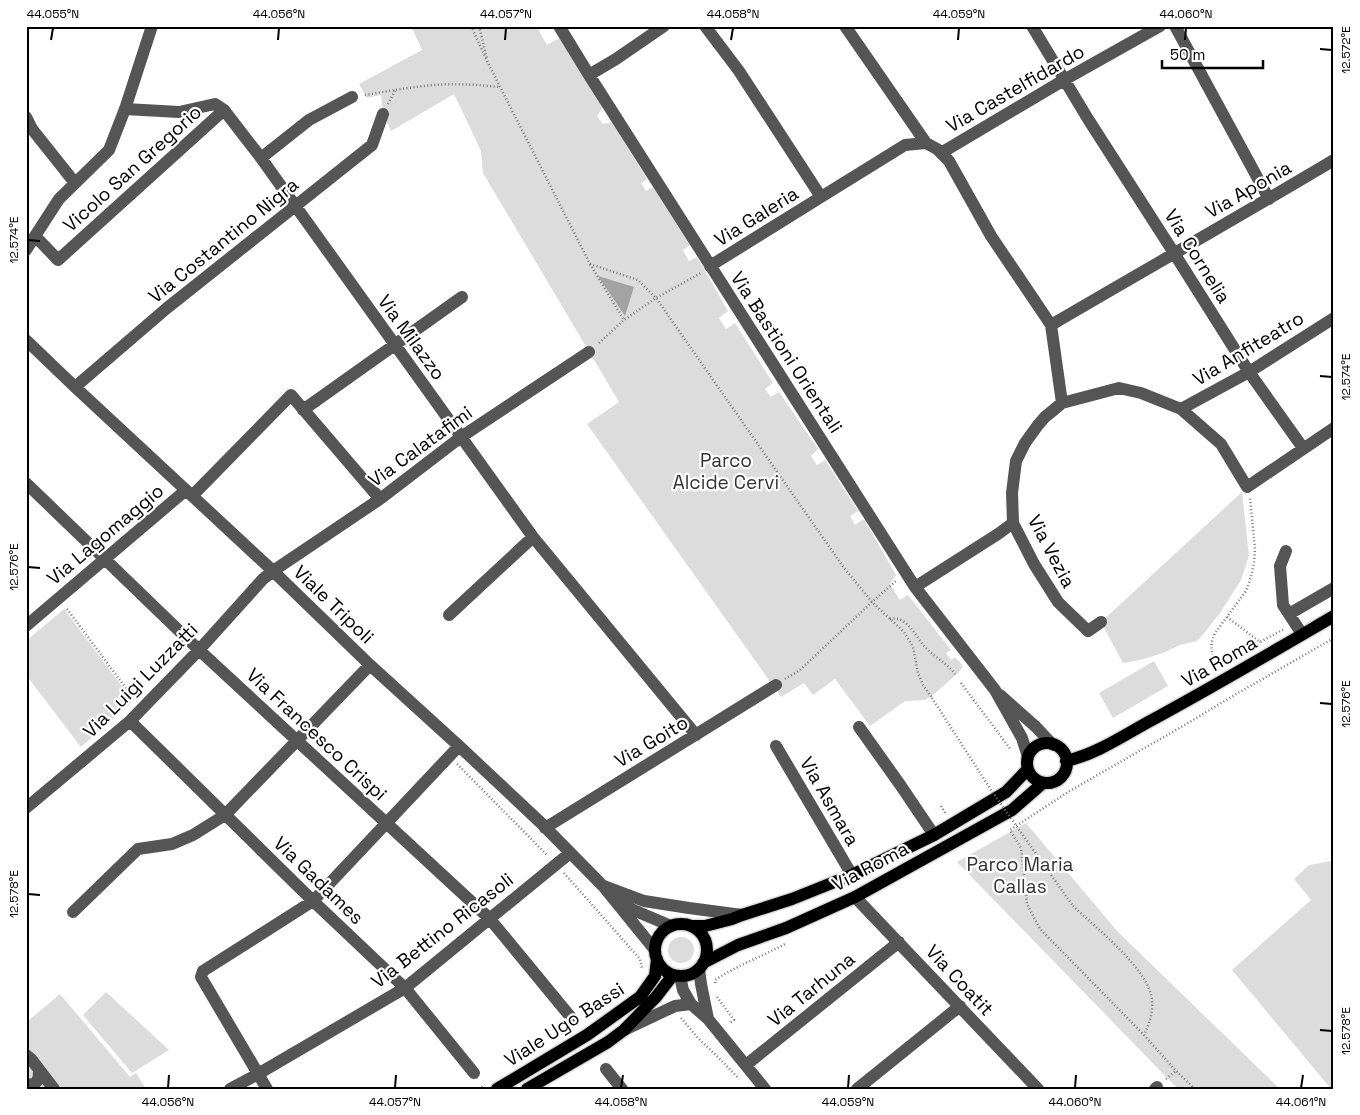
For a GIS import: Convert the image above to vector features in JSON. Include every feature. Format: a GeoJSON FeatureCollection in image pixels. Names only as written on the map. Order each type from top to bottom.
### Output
{"type":"FeatureCollection","features":[{"type":"Feature","properties":{"kind":"main road","name":"Via Roma"},"geometry":{"type":"LineString","coordinates":[[1066,761],[1079,758],[1101,748],[1334,616]]}},
{"type":"Feature","properties":{"kind":"main road"},"geometry":{"type":"LineString","coordinates":[[1048,744],[1062,751],[1066,761],[1065,772],[1060,778],[1054,782],[1043,783],[1034,778],[1028,763],[1034,749],[1048,744]]}},
{"type":"Feature","properties":{"kind":"main road","name":"Via Roma"},"geometry":{"type":"LineString","coordinates":[[690,926],[705,926],[732,919],[792,899],[852,875],[1006,792],[1028,763]]}},
{"type":"Feature","properties":{"kind":"main road","name":"Via Roma"},"geometry":{"type":"LineString","coordinates":[[701,966],[738,945],[786,928],[855,897],[1012,810],[1043,783]]}},
{"type":"Feature","properties":{"kind":"main road"},"geometry":{"type":"LineString","coordinates":[[684,924],[701,933],[706,944],[706,957],[701,966],[690,974],[677,975],[663,969],[656,954],[658,938],[661,933],[670,926],[684,924]]}},
{"type":"Feature","properties":{"kind":"main road","name":"Viale Ugo Bassi"},"geometry":{"type":"LineString","coordinates":[[497,1089],[587,1035],[640,997],[655,976],[656,954]]}},
{"type":"Feature","properties":{"kind":"main road","name":"Viale Ugo Bassi"},"geometry":{"type":"LineString","coordinates":[[527,1089],[608,1042],[624,1030],[677,975]]}},
{"type":"Feature","properties":{"kind":"street","name":"Vicolo San Gregorio"},"geometry":{"type":"LineString","coordinates":[[26,250],[59,199],[109,150],[125,109],[152,26]]}},
{"type":"Feature","properties":{"kind":"street","name":"Via Bastioni Orientali"},"geometry":{"type":"LineString","coordinates":[[559,26],[915,587],[994,690],[1022,738],[1028,763]]}},
{"type":"Feature","properties":{"kind":"street"},"geometry":{"type":"LineString","coordinates":[[589,75],[664,26]]}},
{"type":"Feature","properties":{"kind":"street"},"geometry":{"type":"LineString","coordinates":[[705,26],[739,71],[821,196]]}},
{"type":"Feature","properties":{"kind":"street"},"geometry":{"type":"LineString","coordinates":[[845,26],[935,148],[949,161],[991,236],[1051,325],[1062,403]]}},
{"type":"Feature","properties":{"kind":"street","name":"Via Cornelia"},"geometry":{"type":"LineString","coordinates":[[1032,26],[1064,80],[1249,372],[1303,448]]}},
{"type":"Feature","properties":{"kind":"street","name":"Via Castelfidardo"},"geometry":{"type":"LineString","coordinates":[[935,148],[1064,80],[1160,26]]}},
{"type":"Feature","properties":{"kind":"street"},"geometry":{"type":"LineString","coordinates":[[1175,26],[1269,199]]}},
{"type":"Feature","properties":{"kind":"street"},"geometry":{"type":"LineString","coordinates":[[261,158],[309,120],[352,97]]}},
{"type":"Feature","properties":{"kind":"street","name":"Vicolo San Gregorio"},"geometry":{"type":"LineString","coordinates":[[35,236],[58,260],[224,110],[215,104],[179,112],[125,109]]}},
{"type":"Feature","properties":{"kind":"street","name":"Via Milazzo"},"geometry":{"type":"LineString","coordinates":[[224,110],[261,158],[294,207],[533,537],[696,735]]}},
{"type":"Feature","properties":{"kind":"street","name":"Via Costantino Nigra"},"geometry":{"type":"LineString","coordinates":[[75,387],[167,308],[372,145],[383,114]]}},
{"type":"Feature","properties":{"kind":"street"},"geometry":{"type":"LineString","coordinates":[[26,117],[32,129],[75,183]]}},
{"type":"Feature","properties":{"kind":"street","name":"Via Galeria"},"geometry":{"type":"LineString","coordinates":[[710,266],[905,145],[935,148]]}},
{"type":"Feature","properties":{"kind":"street","name":"Via Aponia"},"geometry":{"type":"LineString","coordinates":[[1051,325],[1334,160]]}},
{"type":"Feature","properties":{"kind":"street"},"geometry":{"type":"LineString","coordinates":[[380,499],[303,410],[462,297]]}},
{"type":"Feature","properties":{"kind":"street","name":"Via Anfiteatro"},"geometry":{"type":"LineString","coordinates":[[1180,409],[1249,372],[1334,318]]}},
{"type":"Feature","properties":{"kind":"street","name":"Viale Tripoli"},"geometry":{"type":"LineString","coordinates":[[26,340],[370,665],[460,746],[545,828],[603,886],[656,954]]}},
{"type":"Feature","properties":{"kind":"street","name":"Via Calatafimi"},"geometry":{"type":"LineString","coordinates":[[272,571],[380,499],[461,437],[589,352]]}},
{"type":"Feature","properties":{"kind":"street","name":"Via Vezia"},"geometry":{"type":"LineString","coordinates":[[1101,622],[1088,631],[1058,602],[1034,564],[1013,523],[1012,494],[1016,460],[1038,425],[1050,413],[1062,403],[1118,388],[1141,393],[1180,409],[1221,444],[1247,487]]}},
{"type":"Feature","properties":{"kind":"street","name":"Via Lagomaggio"},"geometry":{"type":"LineString","coordinates":[[27,625],[189,493],[291,395],[303,410]]}},
{"type":"Feature","properties":{"kind":"street"},"geometry":{"type":"LineString","coordinates":[[1247,487],[1334,428]]}},
{"type":"Feature","properties":{"kind":"street","name":"Via Francesco Crispi"},"geometry":{"type":"LineString","coordinates":[[26,483],[199,650],[489,918],[574,1021]]}},
{"type":"Feature","properties":{"kind":"street"},"geometry":{"type":"LineString","coordinates":[[915,587],[1013,523]]}},
{"type":"Feature","properties":{"kind":"street"},"geometry":{"type":"LineString","coordinates":[[449,615],[533,537]]}},
{"type":"Feature","properties":{"kind":"street"},"geometry":{"type":"LineString","coordinates":[[1286,551],[1280,566],[1283,604],[1302,634]]}},
{"type":"Feature","properties":{"kind":"street","name":"Via Luigi Luzzatti"},"geometry":{"type":"LineString","coordinates":[[26,808],[142,710],[272,571]]}},
{"type":"Feature","properties":{"kind":"street"},"geometry":{"type":"LineString","coordinates":[[1292,618],[1334,588]]}},
{"type":"Feature","properties":{"kind":"street"},"geometry":{"type":"LineString","coordinates":[[73,912],[138,849],[172,844],[193,835],[225,815],[370,665]]}},
{"type":"Feature","properties":{"kind":"street","name":"Via Goito"},"geometry":{"type":"LineString","coordinates":[[545,828],[776,685]]}},
{"type":"Feature","properties":{"kind":"street","name":"Via Bastioni Orientali"},"geometry":{"type":"LineString","coordinates":[[994,690],[1053,745]]}},
{"type":"Feature","properties":{"kind":"street","name":"Via Gadames"},"geometry":{"type":"LineString","coordinates":[[130,721],[404,988],[474,1073]]}},
{"type":"Feature","properties":{"kind":"street","name":"Via Roma"},"geometry":{"type":"LineString","coordinates":[[859,727],[931,831]]}},
{"type":"Feature","properties":{"kind":"street"},"geometry":{"type":"LineString","coordinates":[[267,1089],[201,977],[203,971],[314,901],[460,746]]}},
{"type":"Feature","properties":{"kind":"street","name":"Via Asmara"},"geometry":{"type":"LineString","coordinates":[[776,746],[852,875]]}},
{"type":"Feature","properties":{"kind":"street","name":"Via Bettino Ricasoli"},"geometry":{"type":"LineString","coordinates":[[230,1089],[404,988],[570,853]]}},
{"type":"Feature","properties":{"kind":"street","name":"Via Roma"},"geometry":{"type":"LineString","coordinates":[[603,886],[644,901],[696,910],[742,915]]}},
{"type":"Feature","properties":{"kind":"street","name":"Via Coatit"},"geometry":{"type":"LineString","coordinates":[[855,897],[1038,1089]]}},
{"type":"Feature","properties":{"kind":"street","name":"Viale Tripoli"},"geometry":{"type":"LineString","coordinates":[[613,898],[631,910],[670,926]]}},
{"type":"Feature","properties":{"kind":"street","name":"Via Tarhuna"},"geometry":{"type":"LineString","coordinates":[[746,1065],[899,942]]}},
{"type":"Feature","properties":{"kind":"street"},"geometry":{"type":"LineString","coordinates":[[701,966],[700,984],[708,1019]]}},
{"type":"Feature","properties":{"kind":"street"},"geometry":{"type":"LineString","coordinates":[[677,975],[691,1004],[708,1019],[766,1089]]}},
{"type":"Feature","properties":{"kind":"street","name":"Viale Ugo Bassi"},"geometry":{"type":"LineString","coordinates":[[624,1030],[675,1006],[691,1004]]}},
{"type":"Feature","properties":{"kind":"street"},"geometry":{"type":"LineString","coordinates":[[857,1089],[960,1006]]}},
{"type":"Feature","properties":{"kind":"street"},"geometry":{"type":"LineString","coordinates":[[26,1055],[54,1089]]}},
{"type":"Feature","properties":{"kind":"street"},"geometry":{"type":"LineString","coordinates":[[606,1069],[622,1089]]}},
{"type":"Feature","properties":{"kind":"street"},"geometry":{"type":"LineString","coordinates":[[26,1084],[32,1085],[37,1083],[39,1070]]}},
{"type":"Feature","properties":{"kind":"path"},"geometry":{"type":"LineString","coordinates":[[471,26],[590,264],[624,320]]}},
{"type":"Feature","properties":{"kind":"path"},"geometry":{"type":"LineString","coordinates":[[479,26],[489,65]]}},
{"type":"Feature","properties":{"kind":"path"},"geometry":{"type":"LineString","coordinates":[[352,97],[396,89],[435,85],[468,84],[500,87]]}},
{"type":"Feature","properties":{"kind":"path"},"geometry":{"type":"LineString","coordinates":[[590,264],[638,280],[656,298],[844,568],[872,602],[904,632],[913,647],[918,673],[923,685],[991,790],[1073,906],[1132,962],[1146,983],[1152,1000],[1151,1019],[1144,1035]]}},
{"type":"Feature","properties":{"kind":"path"},"geometry":{"type":"LineString","coordinates":[[589,352],[624,320],[656,298],[700,275],[710,266]]}},
{"type":"Feature","properties":{"kind":"path"},"geometry":{"type":"LineString","coordinates":[[1210,647],[1215,633],[1246,591],[1251,577],[1255,549],[1251,500],[1247,487]]}},
{"type":"Feature","properties":{"kind":"path"},"geometry":{"type":"LineString","coordinates":[[776,685],[800,670],[898,578]]}},
{"type":"Feature","properties":{"kind":"path"},"geometry":{"type":"LineString","coordinates":[[59,598],[142,710]]}},
{"type":"Feature","properties":{"kind":"path"},"geometry":{"type":"LineString","coordinates":[[1227,617],[1260,642],[1292,618]]}},
{"type":"Feature","properties":{"kind":"path"},"geometry":{"type":"LineString","coordinates":[[890,619],[896,618],[904,622],[915,633],[925,648],[951,668],[955,674]]}},
{"type":"Feature","properties":{"kind":"path"},"geometry":{"type":"LineString","coordinates":[[1195,1089],[1040,929],[1027,904],[1021,848],[1010,830],[1068,792],[1334,638]]}},
{"type":"Feature","properties":{"kind":"path"},"geometry":{"type":"LineString","coordinates":[[961,683],[1014,756]]}},
{"type":"Feature","properties":{"kind":"path"},"geometry":{"type":"LineString","coordinates":[[983,792],[995,784]]}},
{"type":"Feature","properties":{"kind":"path"},"geometry":{"type":"LineString","coordinates":[[931,831],[947,815],[941,806]]}},
{"type":"Feature","properties":{"kind":"path"},"geometry":{"type":"LineString","coordinates":[[714,985],[715,980],[744,963]]}},
{"type":"Feature","properties":{"kind":"path"},"geometry":{"type":"LineString","coordinates":[[714,993],[734,1020]]}},
{"type":"Feature","properties":{"kind":"path"},"geometry":{"type":"LineString","coordinates":[[676,1014],[741,1082]]}},
{"type":"Feature","properties":{"kind":"green space","name":"Parco Alcide Cervi"},"geometry":{"type":"Polygon","coordinates":[[[411,26],[540,26],[539,31],[547,45],[561,37],[603,107],[597,116],[603,124],[612,122],[647,179],[641,183],[646,191],[653,187],[690,245],[683,250],[689,261],[697,257],[728,311],[719,318],[726,329],[735,323],[773,383],[765,389],[771,397],[779,392],[818,449],[811,456],[817,465],[825,460],[858,511],[850,516],[855,525],[864,519],[896,575],[890,584],[900,600],[908,595],[951,650],[946,653],[951,660],[955,657],[963,666],[959,672],[933,695],[925,700],[905,701],[870,726],[835,679],[813,695],[804,683],[781,697],[587,424],[619,402],[483,173],[481,151],[454,94],[391,131],[383,114],[381,95],[367,98],[359,84],[422,50],[411,26]]]}},
{"type":"Feature","properties":{"kind":"green space"},"geometry":{"type":"Polygon","coordinates":[[[1242,492],[1249,556],[1241,580],[1220,613],[1197,641],[1180,645],[1163,653],[1140,660],[1123,663],[1101,622],[1242,492]]]}},
{"type":"Feature","properties":{"kind":"green space"},"geometry":{"type":"Polygon","coordinates":[[[64,609],[133,701],[81,747],[26,675],[26,641],[64,609]]]}},
{"type":"Feature","properties":{"kind":"green space"},"geometry":{"type":"Polygon","coordinates":[[[1154,661],[1168,686],[1113,718],[1099,693],[1154,661]]]}},
{"type":"Feature","properties":{"kind":"green space","name":"Parco Maria Callas"},"geometry":{"type":"Polygon","coordinates":[[[1026,823],[1118,932],[1280,1089],[1178,1089],[957,862],[1026,823]]]}},
{"type":"Feature","properties":{"kind":"green space"},"geometry":{"type":"Polygon","coordinates":[[[1331,861],[1334,864],[1334,1089],[1331,1089],[1232,970],[1311,900],[1294,879],[1309,865],[1331,861]]]}},
{"type":"Feature","properties":{"kind":"green space"},"geometry":{"type":"Polygon","coordinates":[[[681,937],[690,941],[694,950],[690,959],[681,963],[672,959],[668,950],[672,941],[681,937]]]}},
{"type":"Feature","properties":{"kind":"green space"},"geometry":{"type":"Polygon","coordinates":[[[106,992],[169,1050],[132,1073],[83,1015],[106,992]]]}},
{"type":"Feature","properties":{"kind":"green space"},"geometry":{"type":"Polygon","coordinates":[[[60,994],[130,1077],[136,1073],[146,1089],[26,1089],[26,1017],[29,1020],[60,994]]]}},
{"type":"Feature","properties":{"kind":"shaded area"},"geometry":{"type":"Polygon","coordinates":[[[598,276],[634,287],[625,316],[598,276]]]}}]}
